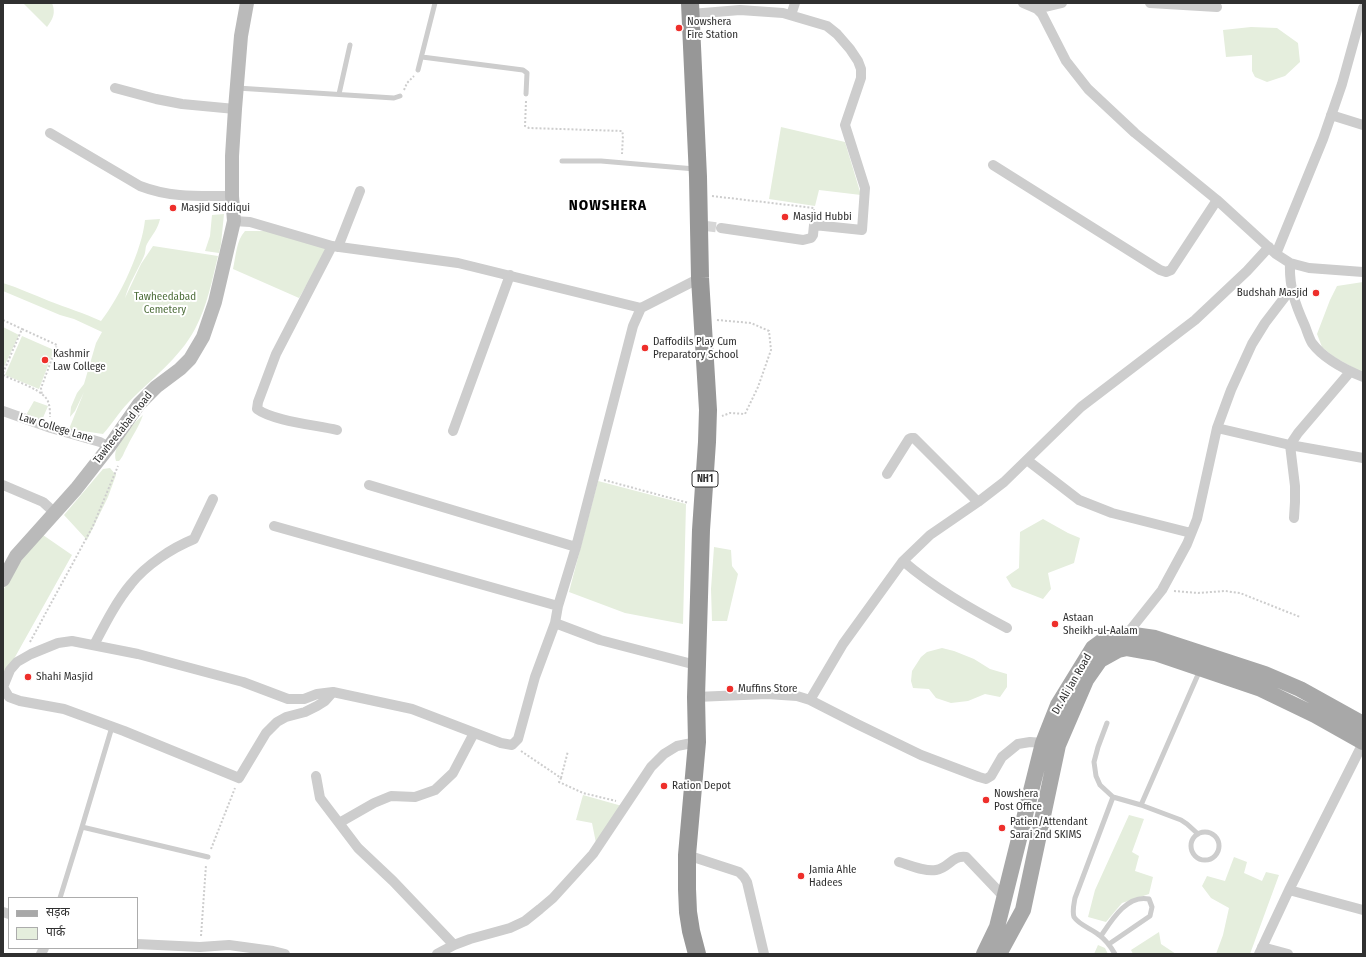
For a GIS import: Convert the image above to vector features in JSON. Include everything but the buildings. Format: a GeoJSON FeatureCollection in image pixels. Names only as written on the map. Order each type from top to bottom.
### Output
{"type":"FeatureCollection","features":[{"type":"Feature","properties":{"kind":"highway","name":"NH1"},"geometry":{"type":"LineString","coordinates":[[690,9],[702,226],[700,278],[708,410],[708,442],[703,507],[696,665],[697,742],[687,855],[688,912],[697,954]]}},
{"type":"Feature","properties":{"kind":"main road","name":"Dr. Ali Jan Road"},"geometry":{"type":"LineString","coordinates":[[999,954],[1005,929],[1005,898],[1043,743],[1058,704],[1093,648],[1108,637],[1127,634],[1155,638],[1265,674],[1300,689],[1363,724]]}},
{"type":"Feature","properties":{"kind":"main road","name":"Dr. Ali Jan Road"},"geometry":{"type":"LineString","coordinates":[[984,954],[1005,929],[1024,910],[1058,745],[1086,680],[1100,660],[1118,650],[1127,648],[1155,653],[1261,689],[1315,715],[1363,742]]}},
{"type":"Feature","properties":{"kind":"street","name":"Tawheedabad Road"},"geometry":{"type":"LineString","coordinates":[[3,580],[16,556],[55,513],[109,447],[139,404],[156,387],[180,370],[190,359],[203,337],[211,315],[234,221],[232,196],[236,88],[241,36],[247,3]]}},
{"type":"Feature","properties":{"kind":"street"},"geometry":{"type":"LineString","coordinates":[[791,15],[795,3]]}},
{"type":"Feature","properties":{"kind":"street"},"geometry":{"type":"LineString","coordinates":[[1023,3],[1037,9],[1042,14],[1066,62],[1088,90],[1135,133],[1218,200],[1272,250],[1290,263],[1309,268],[1363,272]]}},
{"type":"Feature","properties":{"kind":"street"},"geometry":{"type":"LineString","coordinates":[[1037,9],[1062,3]]}},
{"type":"Feature","properties":{"kind":"street"},"geometry":{"type":"LineString","coordinates":[[1150,3],[1217,6]]}},
{"type":"Feature","properties":{"kind":"street"},"geometry":{"type":"LineString","coordinates":[[810,700],[843,644],[903,561],[930,535],[1004,482],[1081,407],[1195,320],[1272,250],[1319,150],[1342,84],[1363,8]]}},
{"type":"Feature","properties":{"kind":"street"},"geometry":{"type":"LineString","coordinates":[[690,9],[783,13],[827,26],[837,34],[850,49],[858,61],[861,69],[861,78],[845,125],[865,188],[862,230],[814,225],[813,235],[811,238],[803,240],[721,228]]}},
{"type":"Feature","properties":{"kind":"street"},"geometry":{"type":"LineString","coordinates":[[115,88],[182,104],[235,109]]}},
{"type":"Feature","properties":{"kind":"street"},"geometry":{"type":"LineString","coordinates":[[1331,116],[1363,125]]}},
{"type":"Feature","properties":{"kind":"street"},"geometry":{"type":"LineString","coordinates":[[50,133],[140,186],[152,191],[173,196],[232,196]]}},
{"type":"Feature","properties":{"kind":"street"},"geometry":{"type":"LineString","coordinates":[[993,165],[1160,270],[1166,272],[1171,270],[1218,200]]}},
{"type":"Feature","properties":{"kind":"street"},"geometry":{"type":"LineString","coordinates":[[337,430],[275,417],[263,413],[257,409],[258,402],[276,354],[335,246],[360,191]]}},
{"type":"Feature","properties":{"kind":"street"},"geometry":{"type":"LineString","coordinates":[[234,221],[250,222],[335,246],[458,263],[641,308]]}},
{"type":"Feature","properties":{"kind":"street"},"geometry":{"type":"LineString","coordinates":[[1290,263],[1291,289],[1312,343],[1329,358],[1350,372],[1363,377]]}},
{"type":"Feature","properties":{"kind":"street"},"geometry":{"type":"LineString","coordinates":[[453,431],[510,276]]}},
{"type":"Feature","properties":{"kind":"street"},"geometry":{"type":"LineString","coordinates":[[333,692],[318,706],[305,712],[286,717],[277,722],[266,733],[239,778],[64,709],[20,701],[9,697],[3,687],[10,670],[17,662],[58,643],[72,641],[138,654],[243,682],[288,698],[304,698],[333,692],[412,709],[501,743],[512,745],[518,739],[535,677],[555,623],[558,606],[576,547],[632,326],[641,308],[700,278]]}},
{"type":"Feature","properties":{"kind":"street"},"geometry":{"type":"LineString","coordinates":[[1127,634],[1162,590],[1191,533],[1197,519],[1204,492],[1218,428],[1231,390],[1252,344],[1265,323],[1291,289]]}},
{"type":"Feature","properties":{"kind":"street"},"geometry":{"type":"LineString","coordinates":[[1294,518],[1295,486],[1290,445],[1298,433],[1350,372]]}},
{"type":"Feature","properties":{"kind":"street","name":"Law College Lane"},"geometry":{"type":"LineString","coordinates":[[3,411],[51,428],[100,442],[109,447]]}},
{"type":"Feature","properties":{"kind":"street"},"geometry":{"type":"LineString","coordinates":[[1218,428],[1290,445],[1363,458]]}},
{"type":"Feature","properties":{"kind":"street"},"geometry":{"type":"LineString","coordinates":[[887,474],[909,439],[914,438],[978,502]]}},
{"type":"Feature","properties":{"kind":"street"},"geometry":{"type":"LineString","coordinates":[[1027,460],[1085,503],[1112,513],[1191,533]]}},
{"type":"Feature","properties":{"kind":"street"},"geometry":{"type":"LineString","coordinates":[[3,485],[43,502],[55,513]]}},
{"type":"Feature","properties":{"kind":"street"},"geometry":{"type":"LineString","coordinates":[[369,485],[576,547]]}},
{"type":"Feature","properties":{"kind":"street"},"geometry":{"type":"LineString","coordinates":[[94,645],[111,613],[131,583],[156,561],[180,545],[194,539],[213,499]]}},
{"type":"Feature","properties":{"kind":"street"},"geometry":{"type":"LineString","coordinates":[[274,526],[558,606]]}},
{"type":"Feature","properties":{"kind":"street"},"geometry":{"type":"LineString","coordinates":[[903,561],[917,573],[979,613],[1007,628]]}},
{"type":"Feature","properties":{"kind":"street"},"geometry":{"type":"LineString","coordinates":[[555,623],[600,640],[696,665]]}},
{"type":"Feature","properties":{"kind":"street"},"geometry":{"type":"LineString","coordinates":[[696,697],[767,694],[798,696],[810,700],[921,755],[979,777],[986,778],[991,776],[1002,757],[1018,744],[1030,742],[1043,743]]}},
{"type":"Feature","properties":{"kind":"street"},"geometry":{"type":"LineString","coordinates":[[339,823],[374,802],[391,796],[416,797],[435,790],[453,773],[474,733]]}},
{"type":"Feature","properties":{"kind":"street"},"geometry":{"type":"LineString","coordinates":[[437,954],[454,945],[510,928],[525,921],[540,909],[593,854],[651,767],[664,754],[677,746],[697,742]]}},
{"type":"Feature","properties":{"kind":"street"},"geometry":{"type":"LineString","coordinates":[[1288,954],[1260,951],[1363,742]]}},
{"type":"Feature","properties":{"kind":"street"},"geometry":{"type":"LineString","coordinates":[[316,776],[320,798],[358,848],[393,881],[454,945]]}},
{"type":"Feature","properties":{"kind":"street"},"geometry":{"type":"LineString","coordinates":[[687,855],[739,872],[744,877],[747,882],[764,954]]}},
{"type":"Feature","properties":{"kind":"street"},"geometry":{"type":"LineString","coordinates":[[899,862],[922,869],[935,871],[948,865],[955,858],[960,856],[966,857],[1005,898]]}},
{"type":"Feature","properties":{"kind":"street"},"geometry":{"type":"LineString","coordinates":[[1289,890],[1363,910]]}},
{"type":"Feature","properties":{"kind":"street"},"geometry":{"type":"LineString","coordinates":[[138,948],[200,947],[229,944],[285,954]]}},
{"type":"Feature","properties":{"kind":"lane"},"geometry":{"type":"LineString","coordinates":[[418,70],[435,3]]}},
{"type":"Feature","properties":{"kind":"lane"},"geometry":{"type":"LineString","coordinates":[[339,94],[350,45]]}},
{"type":"Feature","properties":{"kind":"lane"},"geometry":{"type":"LineString","coordinates":[[422,57],[523,70],[527,73],[526,94]]}},
{"type":"Feature","properties":{"kind":"lane"},"geometry":{"type":"LineString","coordinates":[[236,88],[394,98],[400,96]]}},
{"type":"Feature","properties":{"kind":"lane"},"geometry":{"type":"LineString","coordinates":[[562,161],[601,160],[698,170]]}},
{"type":"Feature","properties":{"kind":"lane"},"geometry":{"type":"LineString","coordinates":[[1141,804],[1201,668]]}},
{"type":"Feature","properties":{"kind":"lane"},"geometry":{"type":"LineString","coordinates":[[1107,723],[1094,762],[1096,776],[1100,785],[1113,797],[1141,804],[1181,820],[1198,834]]}},
{"type":"Feature","properties":{"kind":"lane"},"geometry":{"type":"LineString","coordinates":[[60,897],[112,727]]}},
{"type":"Feature","properties":{"kind":"lane"},"geometry":{"type":"LineString","coordinates":[[1113,797],[1075,898],[1073,908],[1074,916],[1078,922],[1101,936],[1109,944],[1115,954]]}},
{"type":"Feature","properties":{"kind":"lane"},"geometry":{"type":"LineString","coordinates":[[82,827],[208,857]]}},
{"type":"Feature","properties":{"kind":"lane"},"geometry":{"type":"LineString","coordinates":[[1203,832],[1209,833],[1214,835],[1218,840],[1220,845],[1213,858],[1204,860],[1194,855],[1192,844],[1198,834],[1203,832]]}},
{"type":"Feature","properties":{"kind":"lane"},"geometry":{"type":"LineString","coordinates":[[1101,936],[1117,913],[1131,903],[1138,900],[1149,899],[1152,907],[1150,916],[1109,944]]}},
{"type":"Feature","properties":{"kind":"path"},"geometry":{"type":"LineString","coordinates":[[526,94],[525,126],[529,128],[622,131],[622,162]]}},
{"type":"Feature","properties":{"kind":"path"},"geometry":{"type":"LineString","coordinates":[[706,196],[814,208],[814,225]]}},
{"type":"Feature","properties":{"kind":"path"},"geometry":{"type":"LineString","coordinates":[[3,320],[57,345],[41,388],[42,394]]}},
{"type":"Feature","properties":{"kind":"path"},"geometry":{"type":"LineString","coordinates":[[714,320],[751,323],[769,331],[771,350],[758,388],[745,414],[730,413],[719,417]]}},
{"type":"Feature","properties":{"kind":"path"},"geometry":{"type":"LineString","coordinates":[[22,329],[3,374],[42,394],[46,398],[49,404],[51,428]]}},
{"type":"Feature","properties":{"kind":"path"},"geometry":{"type":"LineString","coordinates":[[22,660],[40,622],[92,526],[118,466]]}},
{"type":"Feature","properties":{"kind":"path"},"geometry":{"type":"LineString","coordinates":[[604,480],[703,507]]}},
{"type":"Feature","properties":{"kind":"path"},"geometry":{"type":"LineString","coordinates":[[1162,590],[1198,593],[1225,591],[1240,593],[1300,617]]}},
{"type":"Feature","properties":{"kind":"path"},"geometry":{"type":"LineString","coordinates":[[512,745],[541,766],[561,778]]}},
{"type":"Feature","properties":{"kind":"path"},"geometry":{"type":"LineString","coordinates":[[568,751],[559,782],[583,793],[626,804]]}},
{"type":"Feature","properties":{"kind":"green space"},"geometry":{"type":"Polygon","coordinates":[[[23,3],[52,3],[54,10],[53,16],[47,27],[23,3]]]}},
{"type":"Feature","properties":{"kind":"green space"},"geometry":{"type":"Polygon","coordinates":[[[1251,27],[1277,28],[1298,43],[1300,62],[1285,76],[1267,82],[1255,77],[1252,71],[1252,55],[1226,57],[1223,30],[1251,27]]]}},
{"type":"Feature","properties":{"kind":"green space"},"geometry":{"type":"Polygon","coordinates":[[[781,127],[845,142],[861,195],[819,190],[815,206],[769,199],[781,127]]]}},
{"type":"Feature","properties":{"kind":"green space"},"geometry":{"type":"Polygon","coordinates":[[[224,214],[219,253],[205,251],[210,236],[212,215],[224,214]]]}},
{"type":"Feature","properties":{"kind":"green space","name":"Tawheedabad Cemetery"},"geometry":{"type":"Polygon","coordinates":[[[160,219],[156,229],[146,245],[144,256],[125,298],[141,264],[153,246],[218,256],[203,311],[195,329],[181,350],[137,394],[103,434],[69,429],[84,392],[75,411],[70,417],[71,407],[77,393],[84,384],[96,343],[102,332],[74,319],[60,315],[3,291],[3,283],[101,321],[129,273],[140,245],[145,220],[160,219]]]}},
{"type":"Feature","properties":{"kind":"green space"},"geometry":{"type":"Polygon","coordinates":[[[245,231],[265,231],[325,247],[326,252],[299,298],[233,269],[238,244],[245,231]]]}},
{"type":"Feature","properties":{"kind":"green space"},"geometry":{"type":"Polygon","coordinates":[[[1363,282],[1363,373],[1334,357],[1322,347],[1317,334],[1337,286],[1363,282]]]}},
{"type":"Feature","properties":{"kind":"green space"},"geometry":{"type":"Polygon","coordinates":[[[3,327],[19,335],[3,369],[3,327]]]}},
{"type":"Feature","properties":{"kind":"green space"},"geometry":{"type":"Polygon","coordinates":[[[22,336],[54,350],[39,389],[5,375],[22,336]]]}},
{"type":"Feature","properties":{"kind":"green space"},"geometry":{"type":"Polygon","coordinates":[[[34,401],[48,406],[42,420],[26,415],[34,401]]]}},
{"type":"Feature","properties":{"kind":"green space"},"geometry":{"type":"Polygon","coordinates":[[[143,415],[140,424],[122,458],[119,461],[116,461],[115,455],[119,442],[133,424],[143,415]]]}},
{"type":"Feature","properties":{"kind":"green space"},"geometry":{"type":"Polygon","coordinates":[[[110,468],[116,475],[108,497],[87,540],[64,515],[103,469],[110,468]]]}},
{"type":"Feature","properties":{"kind":"green space"},"geometry":{"type":"Polygon","coordinates":[[[598,481],[686,504],[683,624],[625,613],[569,592],[598,481]]]}},
{"type":"Feature","properties":{"kind":"green space"},"geometry":{"type":"Polygon","coordinates":[[[1043,519],[1080,538],[1074,563],[1048,573],[1051,589],[1043,599],[1012,587],[1006,577],[1019,568],[1020,532],[1043,519]]]}},
{"type":"Feature","properties":{"kind":"green space"},"geometry":{"type":"Polygon","coordinates":[[[43,535],[72,555],[5,675],[3,674],[3,591],[26,554],[43,535]]]}},
{"type":"Feature","properties":{"kind":"green space"},"geometry":{"type":"Polygon","coordinates":[[[714,547],[731,550],[732,566],[738,574],[727,621],[712,621],[711,589],[714,547]]]}},
{"type":"Feature","properties":{"kind":"green space"},"geometry":{"type":"Polygon","coordinates":[[[942,648],[974,659],[990,669],[1007,674],[1007,687],[1000,697],[985,694],[968,701],[951,703],[936,698],[929,689],[913,688],[911,681],[912,671],[921,657],[927,652],[942,648]]]}},
{"type":"Feature","properties":{"kind":"green space"},"geometry":{"type":"Polygon","coordinates":[[[583,795],[622,806],[596,843],[592,823],[576,820],[583,795]]]}},
{"type":"Feature","properties":{"kind":"green space"},"geometry":{"type":"Polygon","coordinates":[[[1129,815],[1144,819],[1132,852],[1139,856],[1135,871],[1153,877],[1149,894],[1122,903],[1106,922],[1088,917],[1095,890],[1129,815]]]}},
{"type":"Feature","properties":{"kind":"green space"},"geometry":{"type":"Polygon","coordinates":[[[1234,857],[1247,862],[1244,873],[1262,881],[1266,872],[1279,875],[1250,954],[1216,954],[1223,935],[1229,908],[1211,898],[1202,886],[1207,876],[1225,881],[1234,857]]]}},
{"type":"Feature","properties":{"kind":"green space"},"geometry":{"type":"Polygon","coordinates":[[[1159,932],[1161,944],[1176,954],[1133,954],[1131,950],[1159,932]]]}},
{"type":"Feature","properties":{"kind":"green space"},"geometry":{"type":"Polygon","coordinates":[[[1098,945],[1105,948],[1108,954],[1094,954],[1098,945]]]}},
{"type":"Feature","properties":{"kind":"tunnel"},"geometry":{"type":"LineString","coordinates":[[706,226],[721,228]]}},
{"type":"Feature","properties":{"kind":"place","name":"Nowshera Fire Station"},"geometry":{"type":"Point","coordinates":[679,28]}},
{"type":"Feature","properties":{"kind":"place","name":"Masjid Siddiqui"},"geometry":{"type":"Point","coordinates":[173,208]}},
{"type":"Feature","properties":{"kind":"place","name":"Masjid Hubbi"},"geometry":{"type":"Point","coordinates":[785,217]}},
{"type":"Feature","properties":{"kind":"place","name":"Budshah Masjid"},"geometry":{"type":"Point","coordinates":[1316,293]}},
{"type":"Feature","properties":{"kind":"place","name":"Daffodils Play Cum Preparatory School"},"geometry":{"type":"Point","coordinates":[645,348]}},
{"type":"Feature","properties":{"kind":"place","name":"Kashmir Law College"},"geometry":{"type":"Point","coordinates":[45,360]}},
{"type":"Feature","properties":{"kind":"place","name":"Astaan Sheikh-ul-Aalam"},"geometry":{"type":"Point","coordinates":[1055,624]}},
{"type":"Feature","properties":{"kind":"place","name":"Shahi Masjid"},"geometry":{"type":"Point","coordinates":[28,677]}},
{"type":"Feature","properties":{"kind":"place","name":"Muffins Store"},"geometry":{"type":"Point","coordinates":[730,689]}},
{"type":"Feature","properties":{"kind":"place","name":"Ration Depot"},"geometry":{"type":"Point","coordinates":[664,786]}},
{"type":"Feature","properties":{"kind":"place","name":"Nowshera Post Office"},"geometry":{"type":"Point","coordinates":[986,800]}},
{"type":"Feature","properties":{"kind":"place","name":"Patien/Attendant Sarai 2nd SKIMS"},"geometry":{"type":"Point","coordinates":[1002,828]}},
{"type":"Feature","properties":{"kind":"place","name":"Jamia Ahle Hadees"},"geometry":{"type":"Point","coordinates":[801,876]}},
{"type":"Feature","properties":{"kind":"district","name":"NOWSHERA"},"geometry":{"type":"Point","coordinates":[608,206]}}]}
